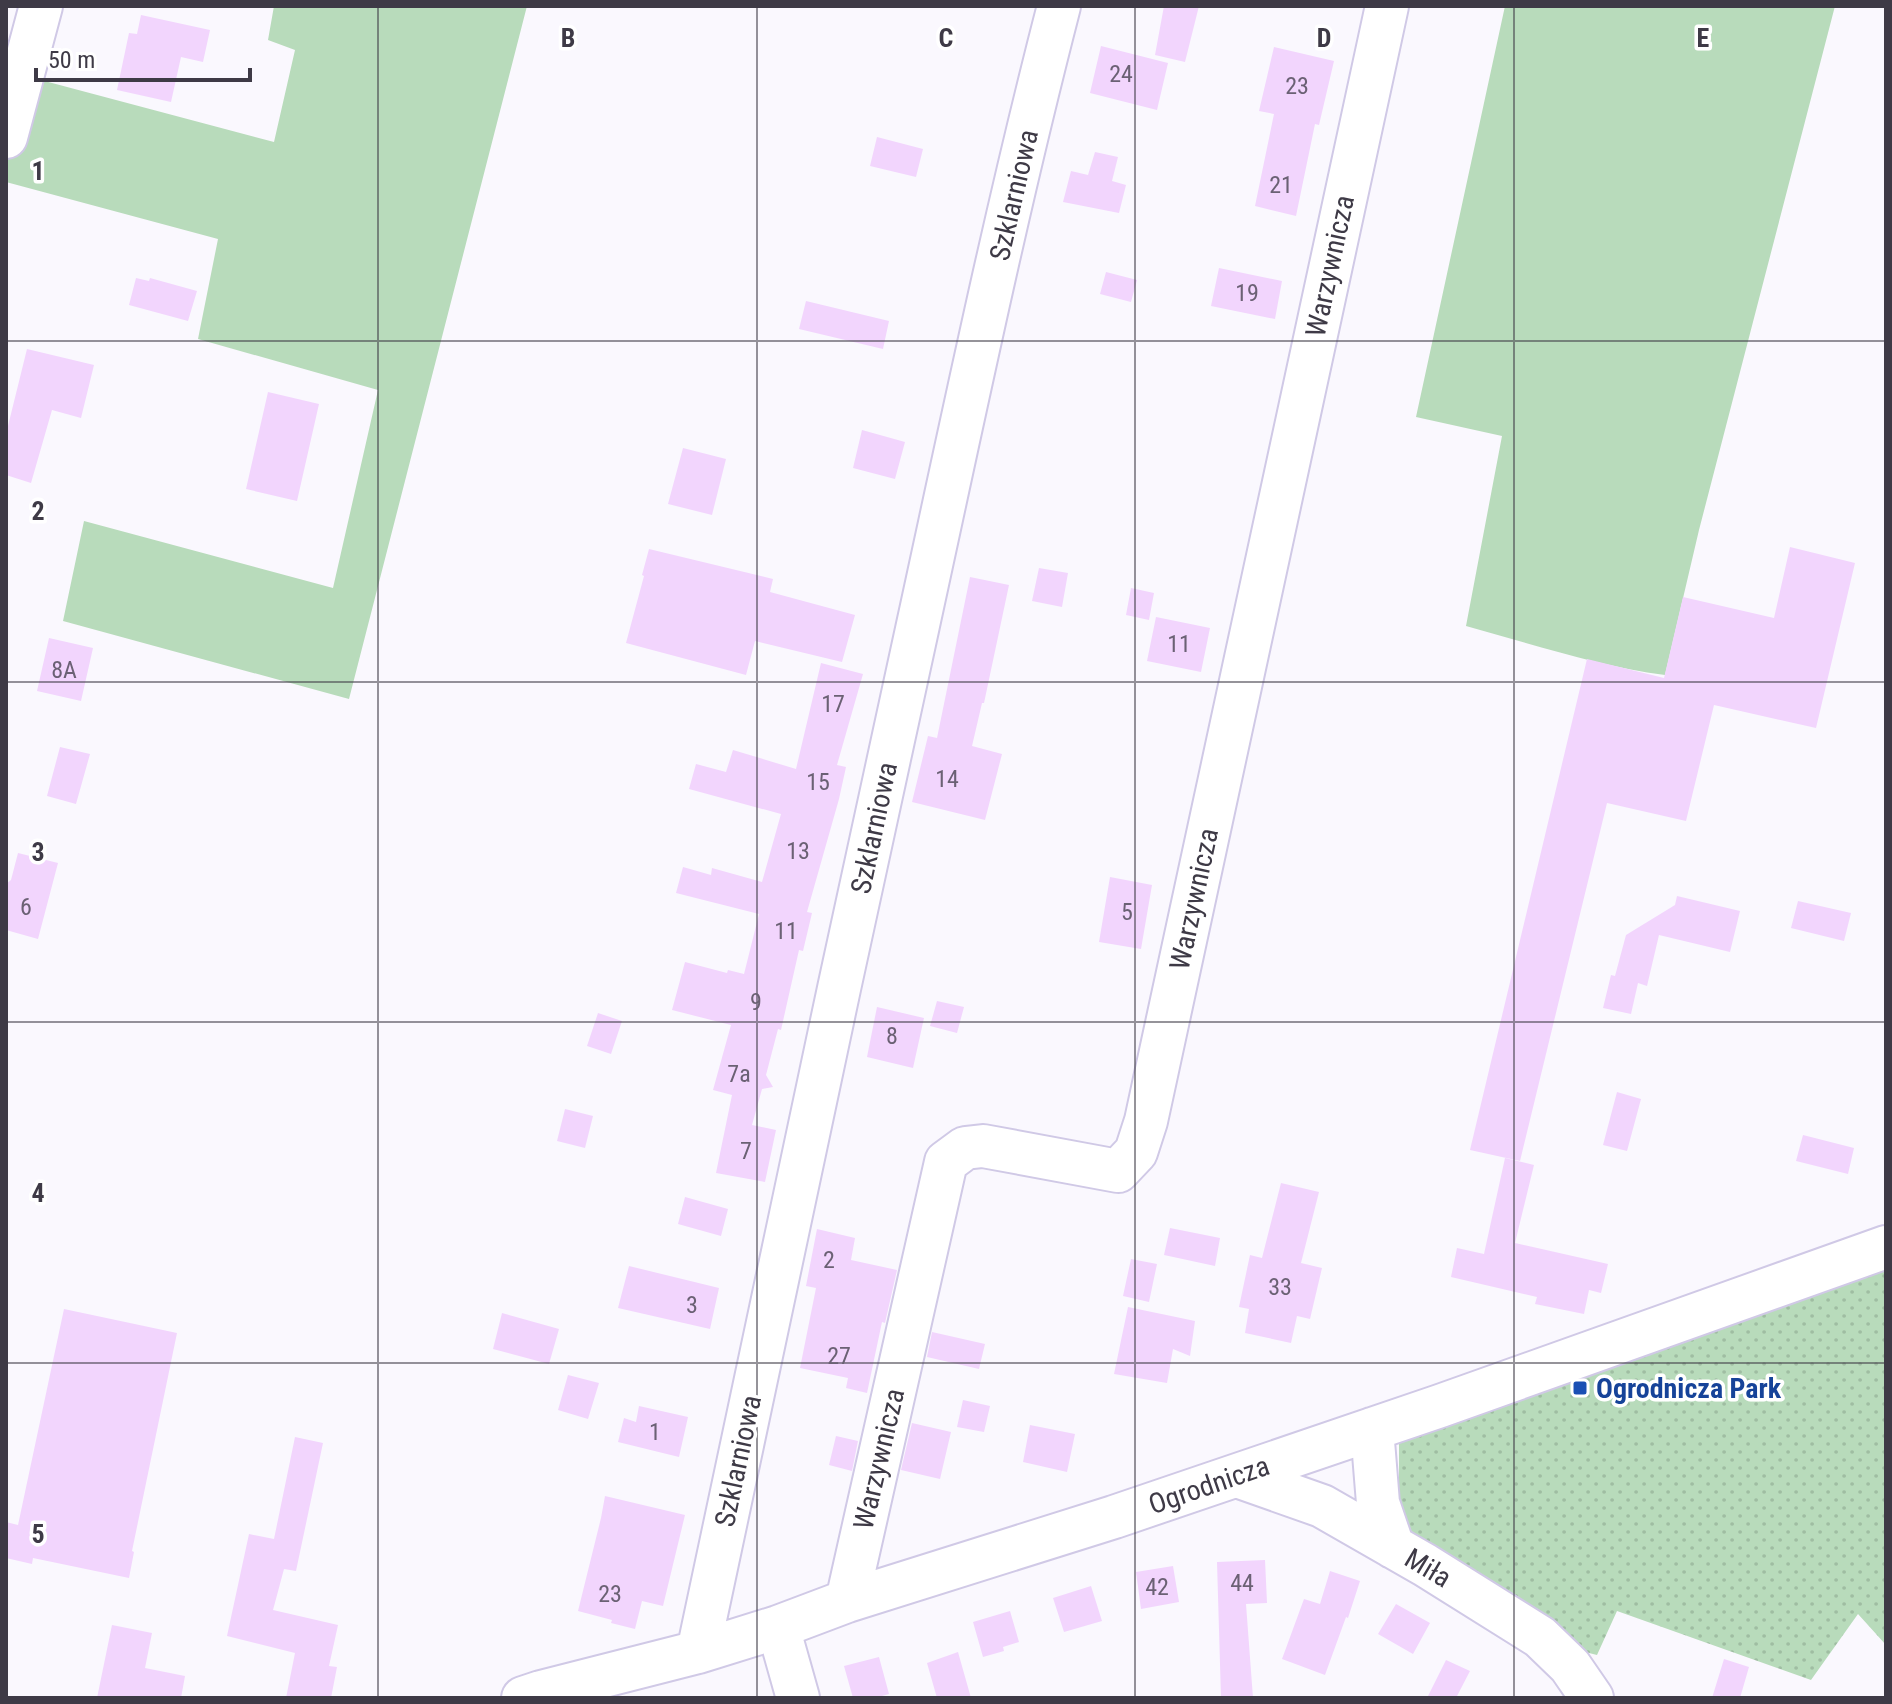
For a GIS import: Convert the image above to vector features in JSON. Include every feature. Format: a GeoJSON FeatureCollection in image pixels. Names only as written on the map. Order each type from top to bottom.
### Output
{"type":"FeatureCollection","features":[{"type":"Feature","properties":{"kind":"street"},"geometry":{"type":"LineString","coordinates":[[6,137],[41,6]]}},
{"type":"Feature","properties":{"kind":"street","name":"Szklarniowa"},"geometry":{"type":"LineString","coordinates":[[698,1652],[821,1068],[1034,102],[1059,6]]}},
{"type":"Feature","properties":{"kind":"street","name":"Warzywnicza"},"geometry":{"type":"LineString","coordinates":[[847,1601],[946,1162],[965,1148],[983,1146],[1118,1171],[1136,1152],[1150,1106],[1387,6]]}},
{"type":"Feature","properties":{"kind":"street","name":"Ogrodnicza"},"geometry":{"type":"LineString","coordinates":[[523,1698],[698,1652],[847,1601],[1114,1517],[1886,1247]]}},
{"type":"Feature","properties":{"kind":"street"},"geometry":{"type":"LineString","coordinates":[[1372,1429],[1378,1503],[1393,1547]]}},
{"type":"Feature","properties":{"kind":"street","name":"Miła"},"geometry":{"type":"LineString","coordinates":[[1237,1476],[1322,1506],[1540,1637],[1570,1666],[1592,1698]]}},
{"type":"Feature","properties":{"kind":"street"},"geometry":{"type":"LineString","coordinates":[[778,1627],[798,1698]]}},
{"type":"Feature","properties":{"kind":"green space"},"geometry":{"type":"Polygon","coordinates":[[[274,6],[527,6],[349,699],[63,621],[84,521],[333,588],[378,390],[198,339],[218,239],[6,182],[6,137],[22,75],[274,142],[295,50],[268,40],[274,6]]]}},
{"type":"Feature","properties":{"kind":"green space"},"geometry":{"type":"Polygon","coordinates":[[[1505,6],[1835,6],[1699,530],[1665,675],[1590,660],[1466,626],[1502,436],[1416,417],[1505,6]]]}},
{"type":"Feature","properties":{"kind":"green space"},"geometry":{"type":"Polygon","coordinates":[[[1886,1254],[1886,1645],[1858,1614],[1811,1680],[1617,1611],[1597,1655],[1545,1642],[1429,1570],[1399,1516],[1399,1442],[1421,1421],[1886,1254]]]}},
{"type":"Feature","properties":{"kind":"building"},"geometry":{"type":"Polygon","coordinates":[[[1164,6],[1199,6],[1185,62],[1155,55],[1164,6]]]}},
{"type":"Feature","properties":{"kind":"building"},"geometry":{"type":"Polygon","coordinates":[[[141,15],[210,30],[203,62],[181,57],[171,102],[117,90],[129,33],[137,34],[141,15]]]}},
{"type":"Feature","properties":{"kind":"building"},"geometry":{"type":"Polygon","coordinates":[[[1101,46],[1168,63],[1157,110],[1090,93],[1101,46]]]}},
{"type":"Feature","properties":{"kind":"building"},"geometry":{"type":"Polygon","coordinates":[[[1274,47],[1334,61],[1319,125],[1315,124],[1296,216],[1255,206],[1274,114],[1259,111],[1274,47]]]}},
{"type":"Feature","properties":{"kind":"building"},"geometry":{"type":"Polygon","coordinates":[[[877,137],[923,149],[916,177],[870,166],[877,137]]]}},
{"type":"Feature","properties":{"kind":"building"},"geometry":{"type":"Polygon","coordinates":[[[1095,152],[1118,157],[1112,181],[1126,185],[1119,213],[1063,202],[1071,171],[1088,175],[1095,152]]]}},
{"type":"Feature","properties":{"kind":"building"},"geometry":{"type":"Polygon","coordinates":[[[1219,268],[1282,281],[1275,319],[1211,306],[1219,268]]]}},
{"type":"Feature","properties":{"kind":"building"},"geometry":{"type":"Polygon","coordinates":[[[1106,272],[1137,280],[1131,302],[1100,294],[1106,272]]]}},
{"type":"Feature","properties":{"kind":"building"},"geometry":{"type":"Polygon","coordinates":[[[136,278],[149,281],[150,278],[197,291],[188,321],[129,305],[136,278]]]}},
{"type":"Feature","properties":{"kind":"building"},"geometry":{"type":"Polygon","coordinates":[[[806,301],[889,321],[883,349],[799,329],[806,301]]]}},
{"type":"Feature","properties":{"kind":"building"},"geometry":{"type":"Polygon","coordinates":[[[27,349],[94,365],[81,418],[52,410],[31,483],[6,475],[6,434],[27,349]]]}},
{"type":"Feature","properties":{"kind":"building"},"geometry":{"type":"Polygon","coordinates":[[[268,392],[319,404],[297,501],[246,489],[268,392]]]}},
{"type":"Feature","properties":{"kind":"building"},"geometry":{"type":"Polygon","coordinates":[[[862,430],[905,442],[895,479],[853,468],[862,430]]]}},
{"type":"Feature","properties":{"kind":"building"},"geometry":{"type":"Polygon","coordinates":[[[683,448],[726,459],[712,515],[668,504],[683,448]]]}},
{"type":"Feature","properties":{"kind":"building"},"geometry":{"type":"Polygon","coordinates":[[[1790,547],[1855,563],[1816,728],[1714,705],[1686,821],[1607,803],[1520,1161],[1470,1150],[1587,659],[1664,678],[1683,597],[1774,618],[1790,547]]]}},
{"type":"Feature","properties":{"kind":"building"},"geometry":{"type":"Polygon","coordinates":[[[649,549],[773,579],[770,592],[855,615],[842,662],[755,641],[746,675],[626,643],[649,549]]]}},
{"type":"Feature","properties":{"kind":"building"},"geometry":{"type":"Polygon","coordinates":[[[1039,568],[1068,573],[1062,607],[1032,601],[1039,568]]]}},
{"type":"Feature","properties":{"kind":"building"},"geometry":{"type":"Polygon","coordinates":[[[970,577],[1009,585],[972,746],[1002,754],[985,820],[912,802],[928,736],[937,738],[970,577]]]}},
{"type":"Feature","properties":{"kind":"building"},"geometry":{"type":"Polygon","coordinates":[[[1131,588],[1154,593],[1149,620],[1126,615],[1131,588]]]}},
{"type":"Feature","properties":{"kind":"building"},"geometry":{"type":"Polygon","coordinates":[[[1156,617],[1210,628],[1201,672],[1147,661],[1156,617]]]}},
{"type":"Feature","properties":{"kind":"building"},"geometry":{"type":"Polygon","coordinates":[[[49,638],[93,648],[81,701],[37,691],[49,638]]]}},
{"type":"Feature","properties":{"kind":"building"},"geometry":{"type":"Polygon","coordinates":[[[821,663],[863,674],[837,765],[846,767],[807,912],[812,913],[803,951],[799,950],[781,1030],[778,1029],[766,1075],[773,1087],[762,1089],[752,1125],[776,1130],[765,1182],[716,1173],[732,1095],[713,1090],[731,1025],[672,1010],[685,962],[727,973],[728,970],[744,974],[759,914],[676,893],[683,867],[711,875],[712,868],[762,882],[781,814],[689,789],[696,764],[726,772],[733,750],[796,769],[821,663]]]}},
{"type":"Feature","properties":{"kind":"building"},"geometry":{"type":"Polygon","coordinates":[[[60,747],[90,754],[76,804],[47,796],[60,747]]]}},
{"type":"Feature","properties":{"kind":"building"},"geometry":{"type":"Polygon","coordinates":[[[18,853],[58,863],[38,939],[6,930],[6,884],[11,880],[18,853]]]}},
{"type":"Feature","properties":{"kind":"building"},"geometry":{"type":"Polygon","coordinates":[[[1110,877],[1152,885],[1141,949],[1099,942],[1110,877]]]}},
{"type":"Feature","properties":{"kind":"building"},"geometry":{"type":"Polygon","coordinates":[[[1677,896],[1740,911],[1730,952],[1659,935],[1647,986],[1638,983],[1631,1014],[1603,1008],[1626,935],[1675,905],[1677,896]]]}},
{"type":"Feature","properties":{"kind":"building"},"geometry":{"type":"Polygon","coordinates":[[[1798,901],[1851,913],[1844,941],[1791,928],[1798,901]]]}},
{"type":"Feature","properties":{"kind":"building"},"geometry":{"type":"Polygon","coordinates":[[[937,1001],[964,1007],[957,1033],[930,1026],[937,1001]]]}},
{"type":"Feature","properties":{"kind":"building"},"geometry":{"type":"Polygon","coordinates":[[[877,1007],[924,1018],[913,1068],[867,1057],[877,1007]]]}},
{"type":"Feature","properties":{"kind":"building"},"geometry":{"type":"Polygon","coordinates":[[[598,1013],[622,1021],[611,1054],[587,1046],[598,1013]]]}},
{"type":"Feature","properties":{"kind":"building"},"geometry":{"type":"Polygon","coordinates":[[[1617,1092],[1641,1099],[1627,1151],[1603,1145],[1617,1092]]]}},
{"type":"Feature","properties":{"kind":"building"},"geometry":{"type":"Polygon","coordinates":[[[565,1109],[593,1116],[585,1148],[557,1141],[565,1109]]]}},
{"type":"Feature","properties":{"kind":"building"},"geometry":{"type":"Polygon","coordinates":[[[1803,1135],[1854,1148],[1848,1174],[1796,1161],[1803,1135]]]}},
{"type":"Feature","properties":{"kind":"building"},"geometry":{"type":"Polygon","coordinates":[[[1505,1158],[1534,1165],[1515,1243],[1608,1264],[1601,1293],[1589,1290],[1584,1314],[1535,1304],[1537,1297],[1451,1277],[1457,1248],[1484,1254],[1505,1158]]]}},
{"type":"Feature","properties":{"kind":"building"},"geometry":{"type":"Polygon","coordinates":[[[1281,1183],[1319,1192],[1301,1263],[1322,1268],[1310,1319],[1297,1316],[1291,1343],[1245,1333],[1249,1309],[1239,1307],[1250,1255],[1262,1258],[1281,1183]]]}},
{"type":"Feature","properties":{"kind":"building"},"geometry":{"type":"Polygon","coordinates":[[[685,1197],[728,1209],[721,1236],[678,1224],[685,1197]]]}},
{"type":"Feature","properties":{"kind":"building"},"geometry":{"type":"Polygon","coordinates":[[[1170,1228],[1220,1238],[1215,1266],[1164,1255],[1170,1228]]]}},
{"type":"Feature","properties":{"kind":"building"},"geometry":{"type":"Polygon","coordinates":[[[817,1229],[855,1238],[851,1260],[897,1270],[867,1393],[846,1388],[848,1378],[800,1368],[816,1288],[806,1286],[817,1229]]]}},
{"type":"Feature","properties":{"kind":"building"},"geometry":{"type":"Polygon","coordinates":[[[1131,1259],[1157,1264],[1149,1302],[1123,1296],[1131,1259]]]}},
{"type":"Feature","properties":{"kind":"building"},"geometry":{"type":"Polygon","coordinates":[[[629,1266],[719,1288],[710,1329],[618,1308],[629,1266]]]}},
{"type":"Feature","properties":{"kind":"building"},"geometry":{"type":"Polygon","coordinates":[[[1128,1307],[1195,1321],[1190,1356],[1173,1349],[1167,1383],[1114,1374],[1128,1307]]]}},
{"type":"Feature","properties":{"kind":"building"},"geometry":{"type":"Polygon","coordinates":[[[64,1309],[177,1333],[129,1578],[33,1558],[32,1564],[6,1558],[6,1522],[18,1525],[64,1309]]]}},
{"type":"Feature","properties":{"kind":"building"},"geometry":{"type":"Polygon","coordinates":[[[502,1313],[559,1329],[549,1364],[493,1349],[502,1313]]]}},
{"type":"Feature","properties":{"kind":"building"},"geometry":{"type":"Polygon","coordinates":[[[932,1332],[985,1344],[979,1369],[927,1357],[932,1332]]]}},
{"type":"Feature","properties":{"kind":"building"},"geometry":{"type":"Polygon","coordinates":[[[568,1375],[599,1383],[588,1419],[558,1410],[568,1375]]]}},
{"type":"Feature","properties":{"kind":"building"},"geometry":{"type":"Polygon","coordinates":[[[963,1400],[990,1406],[984,1432],[957,1427],[963,1400]]]}},
{"type":"Feature","properties":{"kind":"building"},"geometry":{"type":"Polygon","coordinates":[[[639,1406],[688,1417],[679,1457],[618,1442],[624,1418],[636,1422],[639,1406]]]}},
{"type":"Feature","properties":{"kind":"building"},"geometry":{"type":"Polygon","coordinates":[[[912,1423],[951,1432],[940,1479],[901,1470],[912,1423]]]}},
{"type":"Feature","properties":{"kind":"building"},"geometry":{"type":"Polygon","coordinates":[[[1030,1425],[1075,1434],[1067,1472],[1023,1462],[1030,1425]]]}},
{"type":"Feature","properties":{"kind":"building"},"geometry":{"type":"Polygon","coordinates":[[[836,1436],[858,1441],[852,1471],[829,1465],[836,1436]]]}},
{"type":"Feature","properties":{"kind":"building"},"geometry":{"type":"Polygon","coordinates":[[[295,1437],[323,1443],[296,1571],[284,1569],[273,1610],[338,1625],[329,1666],[337,1667],[331,1698],[286,1698],[295,1653],[227,1636],[249,1534],[274,1539],[295,1437]]]}},
{"type":"Feature","properties":{"kind":"building"},"geometry":{"type":"Polygon","coordinates":[[[605,1496],[685,1515],[663,1606],[642,1601],[635,1629],[578,1611],[605,1496]]]}},
{"type":"Feature","properties":{"kind":"building"},"geometry":{"type":"Polygon","coordinates":[[[1265,1560],[1267,1603],[1246,1604],[1253,1698],[1221,1698],[1217,1562],[1265,1560]]]}},
{"type":"Feature","properties":{"kind":"building"},"geometry":{"type":"Polygon","coordinates":[[[1173,1566],[1179,1602],[1141,1609],[1136,1572],[1173,1566]]]}},
{"type":"Feature","properties":{"kind":"building"},"geometry":{"type":"Polygon","coordinates":[[[1330,1571],[1360,1581],[1325,1675],[1282,1659],[1304,1599],[1320,1604],[1330,1571]]]}},
{"type":"Feature","properties":{"kind":"building"},"geometry":{"type":"Polygon","coordinates":[[[1091,1586],[1102,1621],[1064,1632],[1053,1598],[1091,1586]]]}},
{"type":"Feature","properties":{"kind":"building"},"geometry":{"type":"Polygon","coordinates":[[[1396,1604],[1430,1623],[1413,1654],[1378,1634],[1396,1604]]]}},
{"type":"Feature","properties":{"kind":"building"},"geometry":{"type":"Polygon","coordinates":[[[1010,1611],[1019,1642],[1003,1647],[1004,1651],[983,1657],[973,1622],[1010,1611]]]}},
{"type":"Feature","properties":{"kind":"building"},"geometry":{"type":"Polygon","coordinates":[[[112,1625],[152,1633],[145,1668],[185,1676],[181,1698],[97,1698],[112,1625]]]}},
{"type":"Feature","properties":{"kind":"building"},"geometry":{"type":"Polygon","coordinates":[[[958,1652],[971,1698],[937,1698],[927,1663],[958,1652]]]}},
{"type":"Feature","properties":{"kind":"building"},"geometry":{"type":"Polygon","coordinates":[[[879,1657],[889,1694],[875,1698],[853,1698],[844,1666],[879,1657]]]}},
{"type":"Feature","properties":{"kind":"building"},"geometry":{"type":"Polygon","coordinates":[[[1724,1659],[1749,1667],[1740,1698],[1712,1698],[1724,1659]]]}},
{"type":"Feature","properties":{"kind":"building"},"geometry":{"type":"Polygon","coordinates":[[[1446,1660],[1470,1671],[1456,1698],[1427,1698],[1446,1660]]]}},
{"type":"Feature","properties":{"kind":"place","name":"Ogrodnicza Park"},"geometry":{"type":"Point","coordinates":[1580,1388]}}]}
